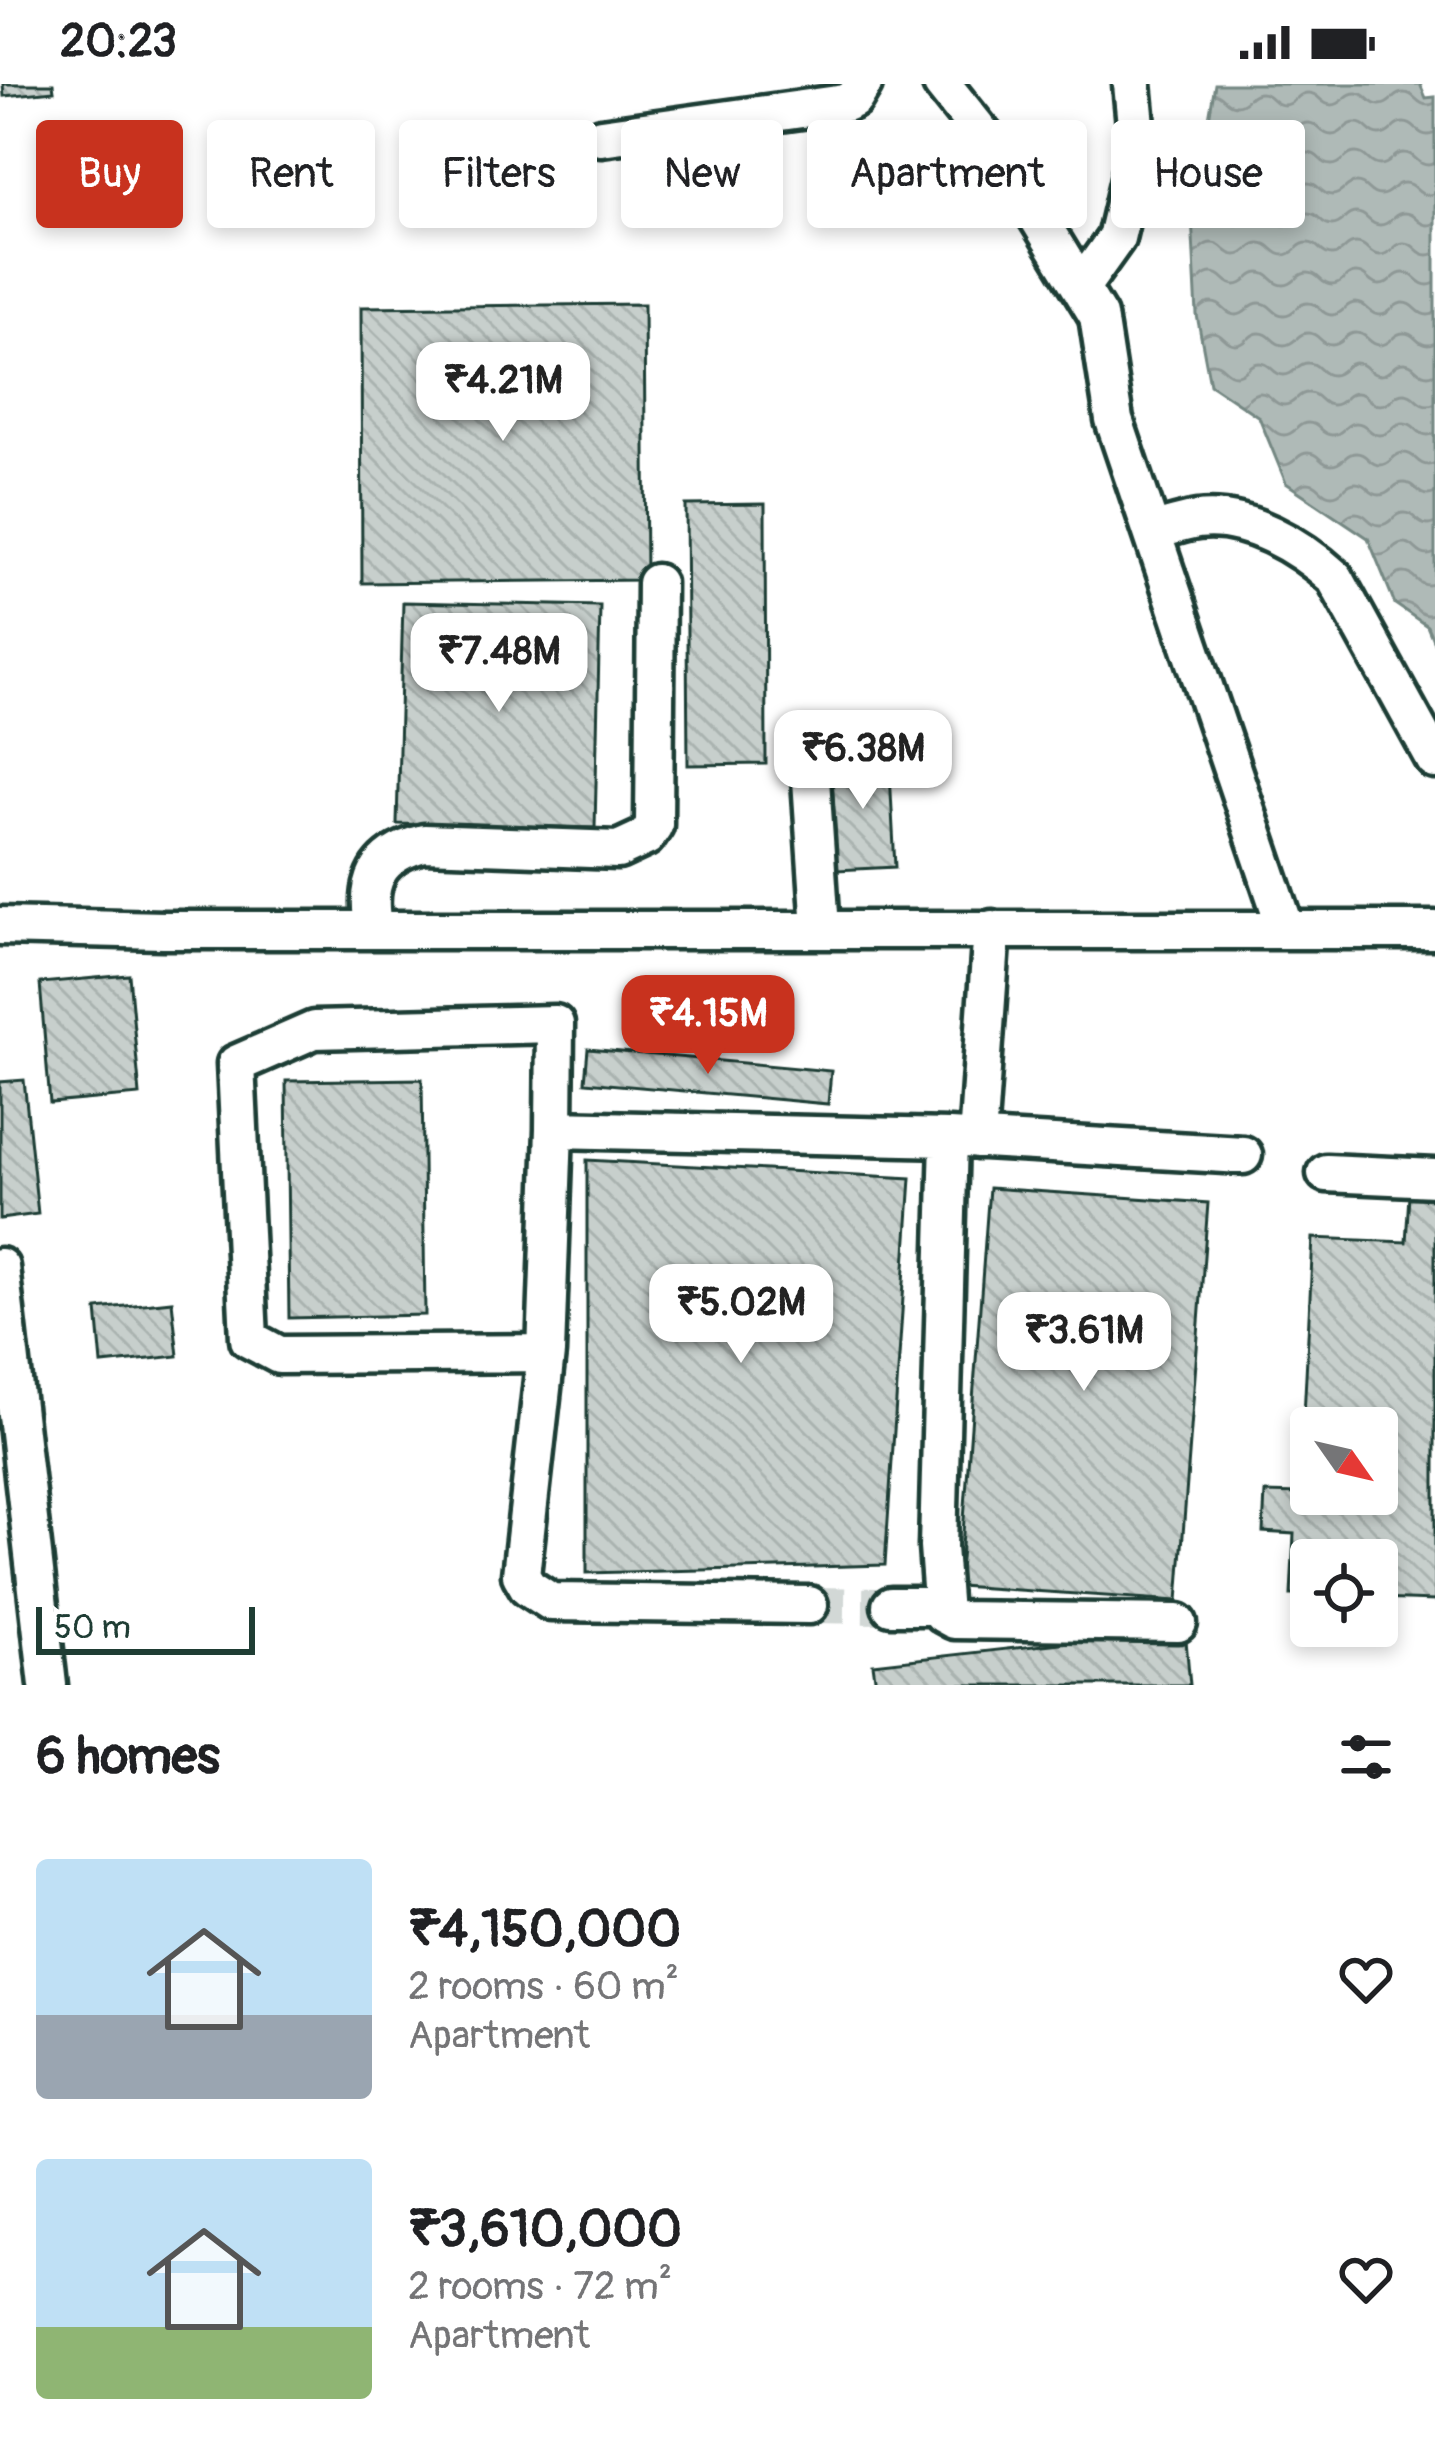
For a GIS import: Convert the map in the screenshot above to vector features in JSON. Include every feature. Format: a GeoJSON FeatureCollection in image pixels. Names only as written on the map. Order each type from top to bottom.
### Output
{"type":"FeatureCollection","features":[{"type":"Feature","properties":{"kind":"street"},"geometry":{"type":"LineString","coordinates":[[601,137],[845,103],[854,99],[863,84]]}},
{"type":"Feature","properties":{"kind":"street"},"geometry":{"type":"LineString","coordinates":[[942,84],[1002,158],[1098,316],[1114,419],[1286,929]]}},
{"type":"Feature","properties":{"kind":"street"},"geometry":{"type":"LineString","coordinates":[[1081,287],[1116,238],[1138,145],[1132,84]]}},
{"type":"Feature","properties":{"kind":"street"},"geometry":{"type":"LineString","coordinates":[[1152,532],[1197,520],[1239,523],[1316,560],[1335,578],[1435,760]]}},
{"type":"Feature","properties":{"kind":"street"},"geometry":{"type":"LineString","coordinates":[[374,930],[369,906],[374,878],[401,849],[424,843],[618,850],[646,837],[654,825],[656,583]]}},
{"type":"Feature","properties":{"kind":"street"},"geometry":{"type":"LineString","coordinates":[[809,749],[821,929]]}},
{"type":"Feature","properties":{"kind":"street"},"geometry":{"type":"LineString","coordinates":[[0,926],[1435,931]]}},
{"type":"Feature","properties":{"kind":"street"},"geometry":{"type":"LineString","coordinates":[[992,929],[963,1139],[940,1606],[954,1620],[1178,1623]]}},
{"type":"Feature","properties":{"kind":"street"},"geometry":{"type":"LineString","coordinates":[[546,1353],[279,1355],[250,1339],[236,1064],[314,1030],[555,1024],[546,1353],[521,1575],[528,1587],[551,1602],[809,1605]]}},
{"type":"Feature","properties":{"kind":"street"},"geometry":{"type":"LineString","coordinates":[[554,1129],[963,1139],[1243,1155]]}},
{"type":"Feature","properties":{"kind":"street"},"geometry":{"type":"LineString","coordinates":[[1326,1173],[1435,1178]]}},
{"type":"Feature","properties":{"kind":"street"},"geometry":{"type":"LineString","coordinates":[[0,1267],[48,1685]]}},
{"type":"Feature","properties":{"kind":"street"},"geometry":{"type":"LineString","coordinates":[[891,1606],[940,1606]]}},
{"type":"Feature","properties":{"kind":"water"},"geometry":{"type":"Polygon","coordinates":[[[1215,84],[1420,84],[1426,98],[1435,97],[1435,645],[1427,626],[1395,604],[1368,538],[1286,483],[1259,417],[1210,384],[1197,315],[1193,228],[1305,228],[1305,120],[1209,120],[1215,84]]]}},
{"type":"Feature","properties":{"kind":"building"},"geometry":{"type":"Polygon","coordinates":[[[3,84],[53,84],[54,91],[4,96],[3,84]]]}},
{"type":"Feature","properties":{"kind":"building"},"geometry":{"type":"Polygon","coordinates":[[[644,304],[646,580],[362,583],[361,307],[644,304]]]}},
{"type":"Feature","properties":{"kind":"building"},"geometry":{"type":"Polygon","coordinates":[[[765,504],[766,764],[688,765],[686,505],[765,504]]]}},
{"type":"Feature","properties":{"kind":"building"},"geometry":{"type":"Polygon","coordinates":[[[403,602],[600,606],[595,828],[397,824],[403,602]]]}},
{"type":"Feature","properties":{"kind":"building"},"geometry":{"type":"Polygon","coordinates":[[[889,754],[895,867],[837,870],[831,758],[889,754]]]}},
{"type":"Feature","properties":{"kind":"building"},"geometry":{"type":"Polygon","coordinates":[[[129,975],[140,1095],[50,1103],[40,983],[129,975]]]}},
{"type":"Feature","properties":{"kind":"building"},"geometry":{"type":"Polygon","coordinates":[[[588,1049],[831,1071],[828,1104],[585,1082],[588,1049]]]}},
{"type":"Feature","properties":{"kind":"building"},"geometry":{"type":"Polygon","coordinates":[[[422,1079],[425,1315],[289,1318],[286,1081],[422,1079]]]}},
{"type":"Feature","properties":{"kind":"building"},"geometry":{"type":"Polygon","coordinates":[[[24,1080],[38,1214],[0,1219],[0,1082],[24,1080]]]}},
{"type":"Feature","properties":{"kind":"building"},"geometry":{"type":"Polygon","coordinates":[[[587,1160],[911,1178],[885,1565],[587,1573],[587,1160]]]}},
{"type":"Feature","properties":{"kind":"building"},"geometry":{"type":"Polygon","coordinates":[[[989,1188],[1208,1203],[1178,1601],[959,1586],[989,1188]]]}},
{"type":"Feature","properties":{"kind":"building"},"geometry":{"type":"Polygon","coordinates":[[[1409,1195],[1435,1196],[1435,1601],[1398,1600],[1398,1539],[1294,1539],[1294,1534],[1263,1532],[1265,1493],[1290,1494],[1290,1515],[1398,1515],[1398,1407],[1304,1407],[1313,1238],[1406,1242],[1409,1195]]]}},
{"type":"Feature","properties":{"kind":"building"},"geometry":{"type":"Polygon","coordinates":[[[172,1301],[178,1356],[102,1364],[97,1309],[172,1301]]]}},
{"type":"Feature","properties":{"kind":"building"},"geometry":{"type":"Polygon","coordinates":[[[1185,1629],[1190,1685],[876,1685],[873,1664],[1185,1629]]]}},
{"type":"Feature","properties":{"kind":"tunnel"},"geometry":{"type":"LineString","coordinates":[[809,1605],[891,1606]]}}]}
